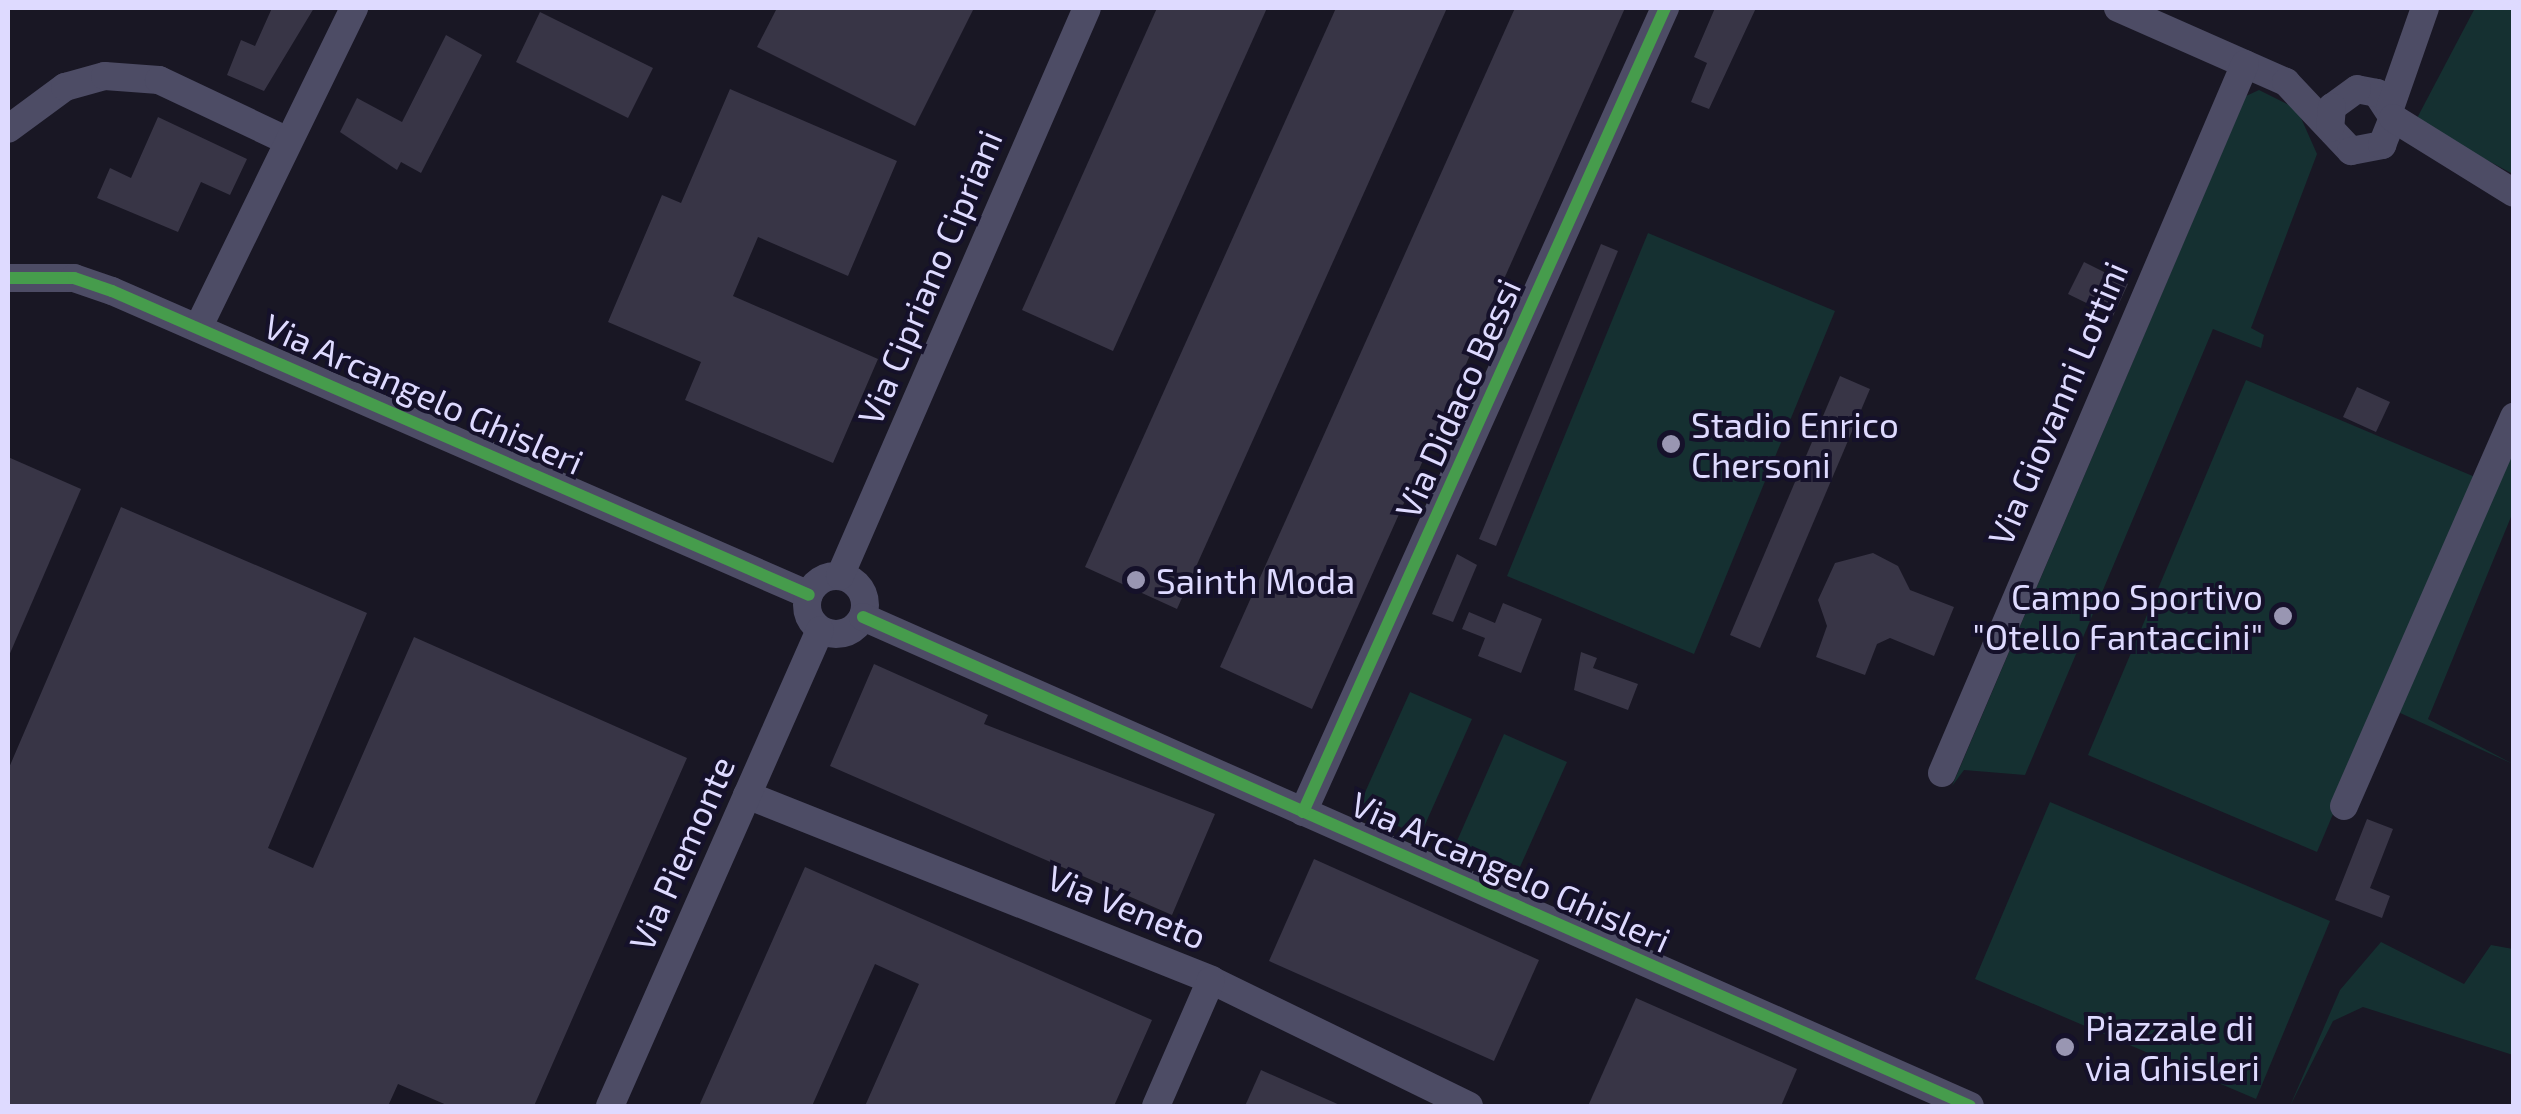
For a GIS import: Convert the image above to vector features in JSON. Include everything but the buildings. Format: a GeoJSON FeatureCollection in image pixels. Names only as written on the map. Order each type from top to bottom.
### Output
{"type":"FeatureCollection","features":[{"type":"Feature","properties":{"kind":"street"},"geometry":{"type":"LineString","coordinates":[[199,326],[286,140],[354,8]]}},
{"type":"Feature","properties":{"kind":"street","name":"Via Cipriano Cipriani"},"geometry":{"type":"LineString","coordinates":[[840,576],[1086,8]]}},
{"type":"Feature","properties":{"kind":"street","name":"Via Didaco Bessi"},"geometry":{"type":"LineString","coordinates":[[1302,812],[1665,8]]}},
{"type":"Feature","properties":{"kind":"street"},"geometry":{"type":"LineString","coordinates":[[2118,8],[2286,82],[2352,90],[2392,112],[2436,152],[2514,193]]}},
{"type":"Feature","properties":{"kind":"street"},"geometry":{"type":"LineString","coordinates":[[2382,145],[2406,50],[2424,8]]}},
{"type":"Feature","properties":{"kind":"street"},"geometry":{"type":"LineString","coordinates":[[2330,128],[2332,106],[2406,50]]}},
{"type":"Feature","properties":{"kind":"street","name":"Via Giovanni Lottini"},"geometry":{"type":"LineString","coordinates":[[1942,773],[2245,64]]}},
{"type":"Feature","properties":{"kind":"street"},"geometry":{"type":"LineString","coordinates":[[8,129],[66,87],[105,76],[160,80],[286,140]]}},
{"type":"Feature","properties":{"kind":"street"},"geometry":{"type":"LineString","coordinates":[[2286,82],[2351,151],[2382,145],[2436,152]]}},
{"type":"Feature","properties":{"kind":"street","name":"Via Arcangelo Ghisleri"},"geometry":{"type":"LineString","coordinates":[[8,278],[74,278],[199,326],[809,595]]}},
{"type":"Feature","properties":{"kind":"street"},"geometry":{"type":"LineString","coordinates":[[2344,806],[2514,416]]}},
{"type":"Feature","properties":{"kind":"street"},"geometry":{"type":"LineString","coordinates":[[840,576],[862,590],[863,617],[845,634],[820,630],[809,595],[840,576]]}},
{"type":"Feature","properties":{"kind":"street","name":"Via Arcangelo Ghisleri"},"geometry":{"type":"LineString","coordinates":[[863,617],[1970,1106]]}},
{"type":"Feature","properties":{"kind":"street","name":"Via Piemonte"},"geometry":{"type":"LineString","coordinates":[[610,1106],[820,630]]}},
{"type":"Feature","properties":{"kind":"street","name":"Via Veneto"},"geometry":{"type":"LineString","coordinates":[[748,794],[1210,980],[1469,1106]]}},
{"type":"Feature","properties":{"kind":"street"},"geometry":{"type":"LineString","coordinates":[[1156,1106],[1210,980]]}},
{"type":"Feature","properties":{"kind":"green space"},"geometry":{"type":"Polygon","coordinates":[[[2475,8],[2513,8],[2513,174],[2415,122],[2475,8]]]}},
{"type":"Feature","properties":{"kind":"green space"},"geometry":{"type":"Polygon","coordinates":[[[2259,90],[2297,109],[2317,154],[2251,328],[2264,335],[2261,348],[2213,329],[2025,775],[1964,770],[1952,786],[2246,96],[2259,90]]]}},
{"type":"Feature","properties":{"kind":"green space","name":"Stadio Enrico Chersoni"},"geometry":{"type":"Polygon","coordinates":[[[1648,233],[1835,311],[1694,654],[1507,576],[1648,233]]]}},
{"type":"Feature","properties":{"kind":"green space","name":"Campo Sportivo \"Otello Fantaccini\""},"geometry":{"type":"Polygon","coordinates":[[[2246,380],[2475,477],[2317,852],[2088,755],[2246,380]]]}},
{"type":"Feature","properties":{"kind":"green space"},"geometry":{"type":"Polygon","coordinates":[[[2513,443],[2513,512],[2428,719],[2513,764],[2398,712],[2513,443]]]}},
{"type":"Feature","properties":{"kind":"green space"},"geometry":{"type":"Polygon","coordinates":[[[1410,692],[1472,719],[1420,836],[1358,808],[1410,692]]]}},
{"type":"Feature","properties":{"kind":"green space"},"geometry":{"type":"Polygon","coordinates":[[[1504,734],[1567,762],[1515,878],[1453,850],[1504,734]]]}},
{"type":"Feature","properties":{"kind":"green space"},"geometry":{"type":"Polygon","coordinates":[[[2050,802],[2330,921],[2256,1099],[1975,979],[2050,802]]]}},
{"type":"Feature","properties":{"kind":"green space"},"geometry":{"type":"Polygon","coordinates":[[[2381,942],[2464,984],[2491,945],[2513,949],[2513,1055],[2363,1007],[2333,1021],[2290,1106],[2340,990],[2381,942]]]}},
{"type":"Feature","properties":{"kind":"cycle path"},"geometry":{"type":"LineString","coordinates":[[1303,812],[1665,8]]}},
{"type":"Feature","properties":{"kind":"cycle path"},"geometry":{"type":"LineString","coordinates":[[8,278],[74,278],[112,291],[809,595]]}},
{"type":"Feature","properties":{"kind":"cycle path"},"geometry":{"type":"LineString","coordinates":[[863,617],[1970,1106]]}},
{"type":"Feature","properties":{"kind":"place","name":"Stadio Enrico Chersoni"},"geometry":{"type":"Point","coordinates":[1671,444]}},
{"type":"Feature","properties":{"kind":"place","name":"Sainth Moda"},"geometry":{"type":"Point","coordinates":[1136,580]}},
{"type":"Feature","properties":{"kind":"place","name":"Campo Sportivo \"Otello Fantaccini\""},"geometry":{"type":"Point","coordinates":[2283,616]}},
{"type":"Feature","properties":{"kind":"place","name":"Piazzale di via Ghisleri"},"geometry":{"type":"Point","coordinates":[2065,1047]}}]}
